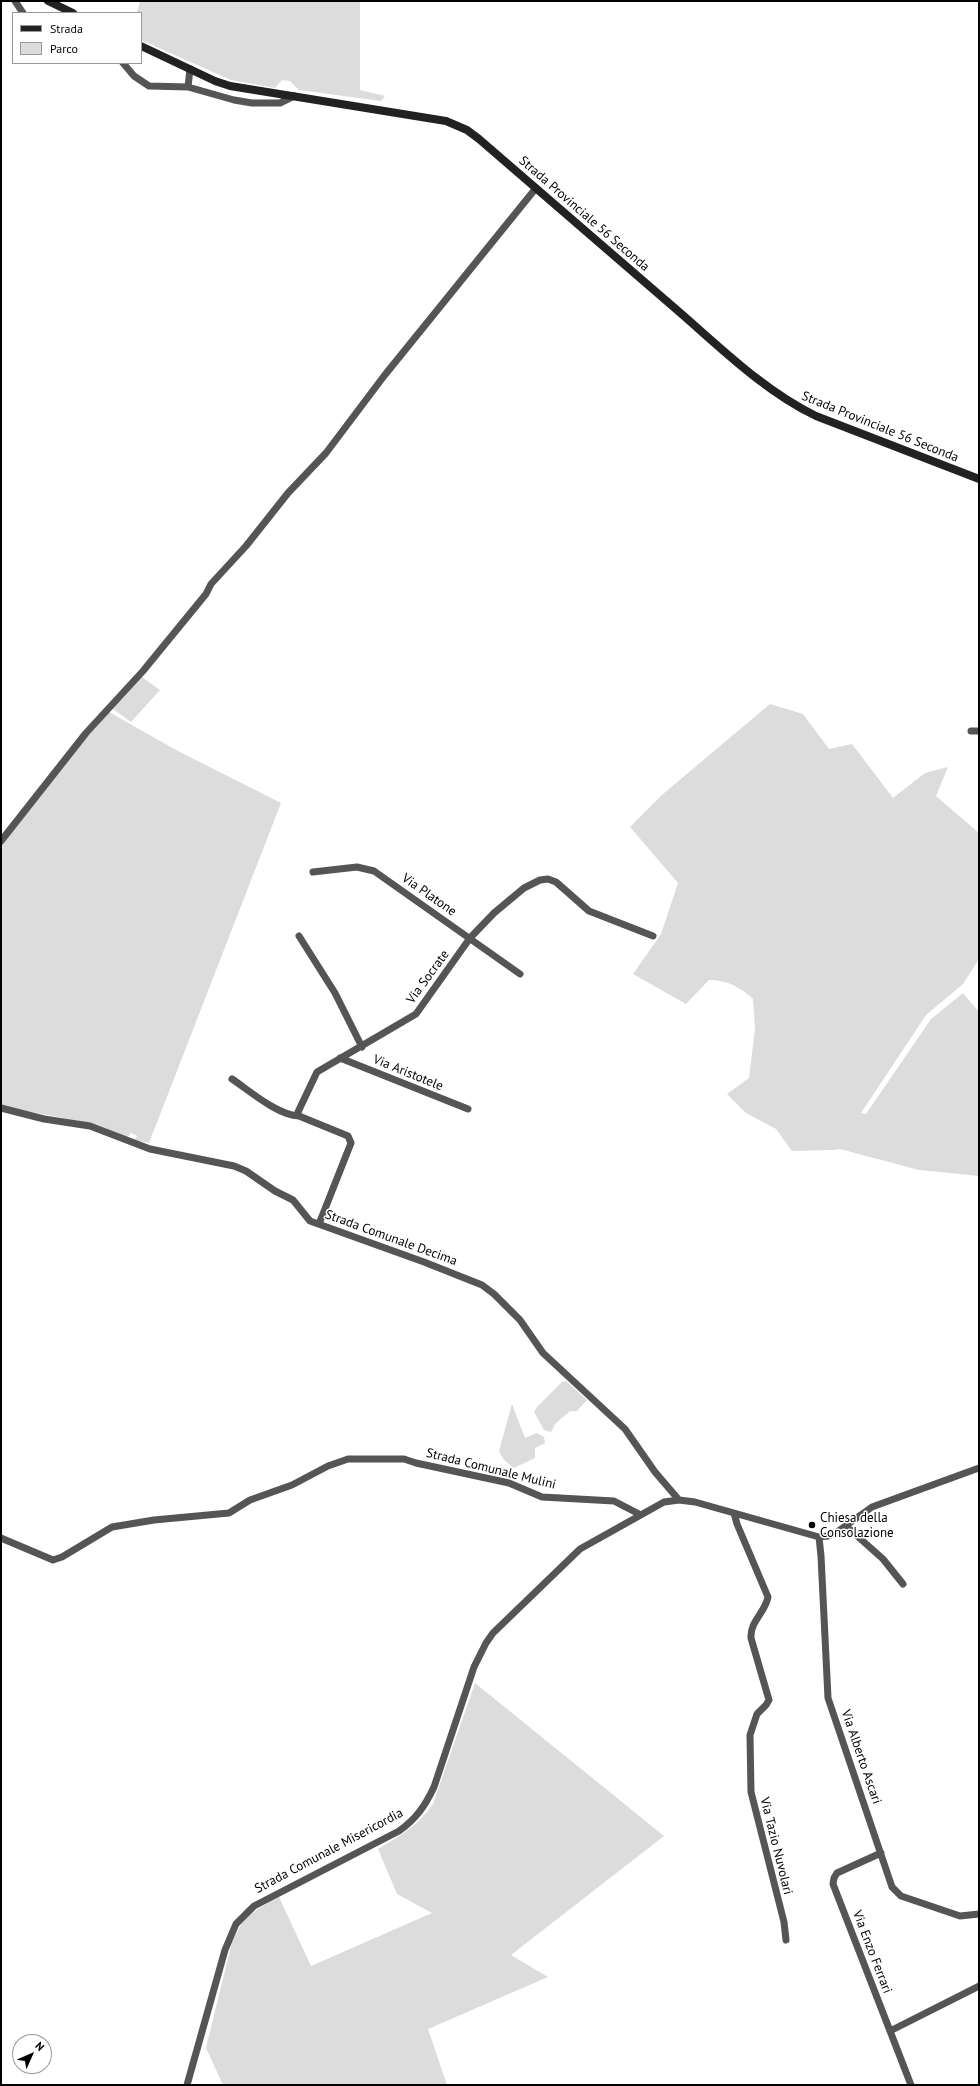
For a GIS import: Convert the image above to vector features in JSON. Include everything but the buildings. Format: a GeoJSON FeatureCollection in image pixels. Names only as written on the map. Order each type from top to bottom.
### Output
{"type":"FeatureCollection","features":[{"type":"Feature","properties":{"kind":"street"},"geometry":{"type":"LineString","coordinates":[[14,1],[21,12]]}},
{"type":"Feature","properties":{"kind":"street"},"geometry":{"type":"LineString","coordinates":[[48,1],[71,12]]}},
{"type":"Feature","properties":{"kind":"street","name":"Strada Provinciale 56 Seconda"},"geometry":{"type":"LineString","coordinates":[[142,48],[215,81],[230,86],[446,121],[456,124],[479,139],[715,343],[780,396],[797,407],[979,479]]}},
{"type":"Feature","properties":{"kind":"street"},"geometry":{"type":"LineString","coordinates":[[126,64],[141,82],[149,86],[188,87],[234,100],[252,103],[280,103],[294,96]]}},
{"type":"Feature","properties":{"kind":"street"},"geometry":{"type":"LineString","coordinates":[[188,87],[190,69]]}},
{"type":"Feature","properties":{"kind":"street"},"geometry":{"type":"LineString","coordinates":[[1,841],[86,733],[143,670],[206,594],[212,584],[273,514],[288,493],[326,453],[384,376],[536,188]]}},
{"type":"Feature","properties":{"kind":"street"},"geometry":{"type":"LineString","coordinates":[[971,731],[979,731]]}},
{"type":"Feature","properties":{"kind":"street","name":"Via Platone"},"geometry":{"type":"LineString","coordinates":[[313,872],[357,867],[374,871],[520,974]]}},
{"type":"Feature","properties":{"kind":"street","name":"Via Socrate"},"geometry":{"type":"LineString","coordinates":[[299,1116],[298,1112],[317,1072],[362,1047],[380,1033],[416,1014],[470,938],[494,913],[524,888],[540,880],[548,879],[556,882],[589,911],[653,936]]}},
{"type":"Feature","properties":{"kind":"street"},"geometry":{"type":"LineString","coordinates":[[299,936],[335,993],[362,1047]]}},
{"type":"Feature","properties":{"kind":"street","name":"Via Aristotele"},"geometry":{"type":"LineString","coordinates":[[340,1058],[468,1109]]}},
{"type":"Feature","properties":{"kind":"street"},"geometry":{"type":"LineString","coordinates":[[232,1079],[255,1096],[291,1116],[299,1116],[348,1136],[351,1139],[351,1143],[319,1224]]}},
{"type":"Feature","properties":{"kind":"street","name":"Strada Comunale Decima"},"geometry":{"type":"LineString","coordinates":[[1,1108],[44,1119],[90,1126],[150,1149],[234,1166],[246,1170],[275,1191],[293,1200],[310,1221],[424,1262],[482,1285],[494,1294],[520,1320],[543,1353],[624,1429],[655,1472],[679,1500]]}},
{"type":"Feature","properties":{"kind":"street","name":"Strada Comunale Mulini"},"geometry":{"type":"LineString","coordinates":[[1,1538],[53,1560],[62,1557],[112,1527],[154,1520],[229,1513],[250,1500],[292,1485],[328,1466],[348,1460],[368,1458],[404,1459],[416,1463],[509,1483],[542,1497],[614,1501],[639,1514]]}},
{"type":"Feature","properties":{"kind":"street"},"geometry":{"type":"LineString","coordinates":[[819,1537],[828,1536],[846,1526],[872,1507],[979,1468]]}},
{"type":"Feature","properties":{"kind":"street","name":"Strada Comunale Misericordia"},"geometry":{"type":"LineString","coordinates":[[187,2085],[225,1950],[230,1936],[243,1915],[268,1897],[399,1831],[412,1822],[426,1802],[434,1787],[474,1667],[486,1643],[493,1633],[580,1549],[639,1514],[664,1502],[679,1500],[695,1502],[819,1537]]}},
{"type":"Feature","properties":{"kind":"street","name":"Via Tazio Nuvolari"},"geometry":{"type":"LineString","coordinates":[[734,1513],[737,1524],[768,1598],[767,1606],[754,1622],[750,1630],[769,1700],[766,1706],[757,1714],[750,1735],[750,1792],[784,1922],[786,1940]]}},
{"type":"Feature","properties":{"kind":"street"},"geometry":{"type":"LineString","coordinates":[[846,1526],[883,1559],[903,1584]]}},
{"type":"Feature","properties":{"kind":"street","name":"Via Alberto Ascari"},"geometry":{"type":"LineString","coordinates":[[819,1537],[828,1698],[892,1887],[901,1896],[960,1916],[979,1914]]}},
{"type":"Feature","properties":{"kind":"street","name":"Via Enzo Ferrari"},"geometry":{"type":"LineString","coordinates":[[881,1853],[837,1873],[833,1884],[910,2085]]}},
{"type":"Feature","properties":{"kind":"street"},"geometry":{"type":"LineString","coordinates":[[890,2030],[979,1986]]}},
{"type":"Feature","properties":{"kind":"green space"},"geometry":{"type":"Polygon","coordinates":[[[140,1],[360,1],[360,90],[385,96],[381,101],[299,90],[290,81],[282,80],[275,88],[231,80],[142,40],[142,12],[137,12],[140,1]]]}},
{"type":"Feature","properties":{"kind":"green space"},"geometry":{"type":"Polygon","coordinates":[[[142,677],[160,690],[131,722],[113,709],[142,677]]]}},
{"type":"Feature","properties":{"kind":"green space"},"geometry":{"type":"Polygon","coordinates":[[[770,704],[803,714],[829,749],[852,744],[893,798],[925,773],[948,767],[936,796],[979,833],[979,959],[963,984],[926,1015],[861,1113],[866,1114],[931,1019],[963,993],[979,1012],[979,1176],[919,1170],[840,1149],[792,1151],[776,1129],[746,1113],[727,1094],[749,1078],[755,1029],[753,999],[744,991],[733,985],[721,981],[709,980],[686,1004],[633,974],[661,934],[678,883],[630,827],[663,794],[770,704]]]}},
{"type":"Feature","properties":{"kind":"green space"},"geometry":{"type":"Polygon","coordinates":[[[109,712],[176,750],[281,803],[149,1143],[135,1140],[137,1136],[131,1133],[128,1137],[95,1124],[1,1106],[1,845],[47,788],[66,761],[109,712]]]}},
{"type":"Feature","properties":{"kind":"green space"},"geometry":{"type":"Polygon","coordinates":[[[566,1381],[587,1400],[577,1411],[570,1411],[555,1424],[551,1432],[544,1430],[534,1412],[562,1382],[566,1381]]]}},
{"type":"Feature","properties":{"kind":"green space"},"geometry":{"type":"Polygon","coordinates":[[[512,1404],[525,1438],[537,1433],[544,1437],[545,1443],[535,1448],[535,1458],[514,1468],[504,1460],[499,1451],[512,1404]]]}},
{"type":"Feature","properties":{"kind":"green space"},"geometry":{"type":"Polygon","coordinates":[[[475,1683],[664,1836],[511,1955],[548,1977],[428,2029],[447,2085],[223,2085],[206,2048],[232,1942],[241,1925],[249,1916],[259,1908],[279,1897],[311,1966],[432,1913],[397,1894],[378,1849],[401,1835],[415,1824],[433,1804],[475,1683]]]}},
{"type":"Feature","properties":{"kind":"place","name":"Chiesa della Consolazione"},"geometry":{"type":"Point","coordinates":[812,1525]}}]}
